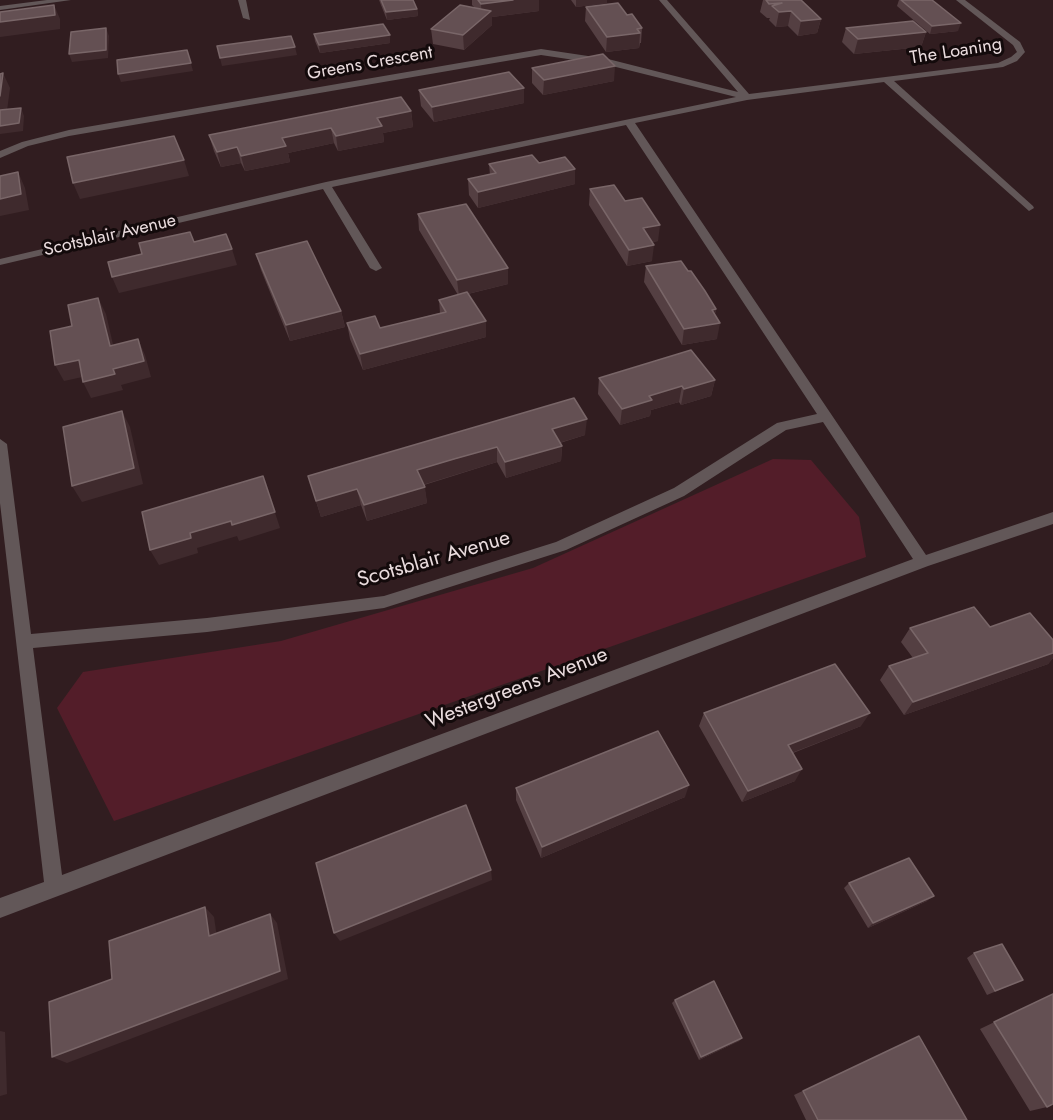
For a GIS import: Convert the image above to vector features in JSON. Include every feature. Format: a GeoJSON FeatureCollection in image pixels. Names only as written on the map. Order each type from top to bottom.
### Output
{"type":"FeatureCollection","features":[{"type":"Feature","properties":{"kind":"street"},"geometry":{"type":"LineString","coordinates":[[0,9],[67,0]]}},
{"type":"Feature","properties":{"kind":"street"},"geometry":{"type":"LineString","coordinates":[[242,0],[247,18]]}},
{"type":"Feature","properties":{"kind":"street"},"geometry":{"type":"LineString","coordinates":[[663,0],[747,97]]}},
{"type":"Feature","properties":{"kind":"street","name":"The Loaning"},"geometry":{"type":"LineString","coordinates":[[747,97],[1000,65],[1014,59],[1021,52],[1017,44],[960,0]]}},
{"type":"Feature","properties":{"kind":"street","name":"Greens Crescent"},"geometry":{"type":"LineString","coordinates":[[0,155],[26,144],[69,133],[541,52],[608,62],[747,97]]}},
{"type":"Feature","properties":{"kind":"street","name":"The Loaning"},"geometry":{"type":"LineString","coordinates":[[886,79],[1029,208]]}},
{"type":"Feature","properties":{"kind":"street","name":"Scotsblair Avenue"},"geometry":{"type":"LineString","coordinates":[[0,262],[326,185],[747,97]]}},
{"type":"Feature","properties":{"kind":"street"},"geometry":{"type":"LineString","coordinates":[[629,122],[923,562]]}},
{"type":"Feature","properties":{"kind":"street"},"geometry":{"type":"LineString","coordinates":[[326,185],[376,268]]}},
{"type":"Feature","properties":{"kind":"street","name":"Scotsblair Avenue"},"geometry":{"type":"LineString","coordinates":[[24,642],[207,625],[384,602],[561,546],[679,492],[782,426],[825,417]]}},
{"type":"Feature","properties":{"kind":"street"},"geometry":{"type":"LineString","coordinates":[[0,444],[54,888]]}},
{"type":"Feature","properties":{"kind":"street","name":"Westergreens Avenue"},"geometry":{"type":"LineString","coordinates":[[0,908],[923,562],[1053,518]]}},
{"type":"Feature","properties":{"kind":"shaded area"},"geometry":{"type":"Polygon","coordinates":[[[773,459],[811,460],[859,517],[866,557],[114,821],[57,708],[83,672],[281,641],[533,568],[773,459]]]}},
{"type":"Feature","properties":{"kind":"building"},"geometry":{"type":"Polygon","coordinates":[[[381,0],[413,0],[417,9],[386,12],[381,0]]]}},
{"type":"Feature","properties":{"kind":"building"},"geometry":{"type":"Polygon","coordinates":[[[478,0],[513,0],[481,4],[478,0]]]}},
{"type":"Feature","properties":{"kind":"building"},"geometry":{"type":"Polygon","coordinates":[[[766,0],[801,0],[821,19],[801,21],[791,11],[779,12],[772,6],[782,3],[769,4],[766,0]]]}},
{"type":"Feature","properties":{"kind":"building"},"geometry":{"type":"Polygon","coordinates":[[[901,0],[932,0],[961,23],[932,26],[901,0]]]}},
{"type":"Feature","properties":{"kind":"building"},"geometry":{"type":"Polygon","coordinates":[[[618,3],[627,15],[632,14],[642,28],[637,29],[640,33],[607,37],[586,7],[618,3]]]}},
{"type":"Feature","properties":{"kind":"building"},"geometry":{"type":"Polygon","coordinates":[[[54,5],[55,15],[0,22],[0,12],[54,5]]]}},
{"type":"Feature","properties":{"kind":"building"},"geometry":{"type":"Polygon","coordinates":[[[460,5],[491,11],[463,35],[431,29],[460,5]]]}},
{"type":"Feature","properties":{"kind":"building"},"geometry":{"type":"Polygon","coordinates":[[[913,21],[926,32],[858,39],[846,28],[913,21]]]}},
{"type":"Feature","properties":{"kind":"building"},"geometry":{"type":"Polygon","coordinates":[[[383,24],[390,35],[319,45],[314,34],[383,24]]]}},
{"type":"Feature","properties":{"kind":"building"},"geometry":{"type":"Polygon","coordinates":[[[106,28],[106,50],[69,54],[71,32],[106,28]]]}},
{"type":"Feature","properties":{"kind":"building"},"geometry":{"type":"Polygon","coordinates":[[[291,36],[295,47],[220,58],[217,46],[291,36]]]}},
{"type":"Feature","properties":{"kind":"building"},"geometry":{"type":"Polygon","coordinates":[[[187,50],[191,63],[118,74],[117,60],[187,50]]]}},
{"type":"Feature","properties":{"kind":"building"},"geometry":{"type":"Polygon","coordinates":[[[603,54],[615,66],[544,80],[532,68],[603,54]]]}},
{"type":"Feature","properties":{"kind":"building"},"geometry":{"type":"Polygon","coordinates":[[[509,72],[524,88],[432,107],[419,90],[509,72]]]}},
{"type":"Feature","properties":{"kind":"building"},"geometry":{"type":"Polygon","coordinates":[[[3,73],[0,96],[0,74],[3,73]]]}},
{"type":"Feature","properties":{"kind":"building"},"geometry":{"type":"Polygon","coordinates":[[[401,97],[411,111],[377,118],[382,126],[336,136],[331,128],[282,138],[286,146],[241,156],[237,147],[217,152],[209,135],[401,97]]]}},
{"type":"Feature","properties":{"kind":"building"},"geometry":{"type":"Polygon","coordinates":[[[21,108],[19,123],[0,126],[0,110],[21,108]]]}},
{"type":"Feature","properties":{"kind":"building"},"geometry":{"type":"Polygon","coordinates":[[[174,136],[184,160],[73,183],[67,157],[174,136]]]}},
{"type":"Feature","properties":{"kind":"building"},"geometry":{"type":"Polygon","coordinates":[[[532,155],[539,163],[565,157],[575,169],[478,192],[468,179],[496,173],[489,164],[532,155]]]}},
{"type":"Feature","properties":{"kind":"building"},"geometry":{"type":"Polygon","coordinates":[[[18,172],[21,194],[0,199],[0,176],[18,172]]]}},
{"type":"Feature","properties":{"kind":"building"},"geometry":{"type":"Polygon","coordinates":[[[614,185],[625,201],[642,198],[660,225],[643,228],[654,245],[629,250],[590,189],[614,185]]]}},
{"type":"Feature","properties":{"kind":"building"},"geometry":{"type":"Polygon","coordinates":[[[466,204],[508,268],[457,280],[418,214],[466,204]]]}},
{"type":"Feature","properties":{"kind":"building"},"geometry":{"type":"Polygon","coordinates":[[[190,232],[194,242],[226,234],[232,249],[112,277],[108,262],[142,254],[139,243],[190,232]]]}},
{"type":"Feature","properties":{"kind":"building"},"geometry":{"type":"Polygon","coordinates":[[[307,241],[341,311],[286,325],[256,254],[307,241]]]}},
{"type":"Feature","properties":{"kind":"building"},"geometry":{"type":"Polygon","coordinates":[[[681,261],[705,291],[716,309],[712,310],[720,323],[684,329],[646,266],[681,261]]]}},
{"type":"Feature","properties":{"kind":"building"},"geometry":{"type":"Polygon","coordinates":[[[467,292],[486,321],[360,354],[347,323],[375,316],[380,328],[446,312],[439,300],[467,292]]]}},
{"type":"Feature","properties":{"kind":"building"},"geometry":{"type":"Polygon","coordinates":[[[98,298],[110,346],[138,339],[144,361],[113,369],[115,374],[83,382],[79,360],[55,365],[50,331],[72,326],[68,305],[98,298]]]}},
{"type":"Feature","properties":{"kind":"building"},"geometry":{"type":"Polygon","coordinates":[[[691,350],[715,380],[684,389],[682,386],[649,396],[652,400],[622,409],[599,378],[691,350]]]}},
{"type":"Feature","properties":{"kind":"building"},"geometry":{"type":"Polygon","coordinates":[[[574,398],[587,419],[552,429],[562,446],[505,462],[497,447],[417,470],[425,487],[364,505],[357,489],[316,501],[308,476],[574,398]]]}},
{"type":"Feature","properties":{"kind":"building"},"geometry":{"type":"Polygon","coordinates":[[[122,411],[134,468],[72,486],[63,427],[122,411]]]}},
{"type":"Feature","properties":{"kind":"building"},"geometry":{"type":"Polygon","coordinates":[[[263,476],[275,512],[232,525],[231,521],[190,533],[191,538],[150,550],[142,512],[263,476]]]}},
{"type":"Feature","properties":{"kind":"building"},"geometry":{"type":"Polygon","coordinates":[[[974,607],[990,627],[1030,613],[1053,640],[1053,653],[913,702],[889,666],[928,653],[910,628],[974,607]]]}},
{"type":"Feature","properties":{"kind":"building"},"geometry":{"type":"Polygon","coordinates":[[[835,664],[870,713],[788,745],[802,769],[748,791],[704,713],[835,664]]]}},
{"type":"Feature","properties":{"kind":"building"},"geometry":{"type":"Polygon","coordinates":[[[658,731],[689,785],[542,847],[516,788],[658,731]]]}},
{"type":"Feature","properties":{"kind":"building"},"geometry":{"type":"Polygon","coordinates":[[[466,805],[491,870],[334,933],[316,863],[466,805]]]}},
{"type":"Feature","properties":{"kind":"building"},"geometry":{"type":"Polygon","coordinates":[[[909,858],[934,896],[873,923],[849,883],[909,858]]]}},
{"type":"Feature","properties":{"kind":"building"},"geometry":{"type":"Polygon","coordinates":[[[205,907],[209,936],[270,914],[280,971],[52,1057],[49,1002],[112,979],[109,941],[205,907]]]}},
{"type":"Feature","properties":{"kind":"building"},"geometry":{"type":"Polygon","coordinates":[[[1002,944],[1023,980],[995,991],[974,953],[1002,944]]]}},
{"type":"Feature","properties":{"kind":"building"},"geometry":{"type":"Polygon","coordinates":[[[714,981],[742,1038],[701,1057],[675,1000],[714,981]]]}},
{"type":"Feature","properties":{"kind":"building"},"geometry":{"type":"Polygon","coordinates":[[[1053,994],[1053,1104],[1047,1107],[994,1022],[1053,994]]]}},
{"type":"Feature","properties":{"kind":"building"},"geometry":{"type":"Polygon","coordinates":[[[919,1036],[967,1120],[818,1120],[803,1091],[919,1036]]]}}]}
